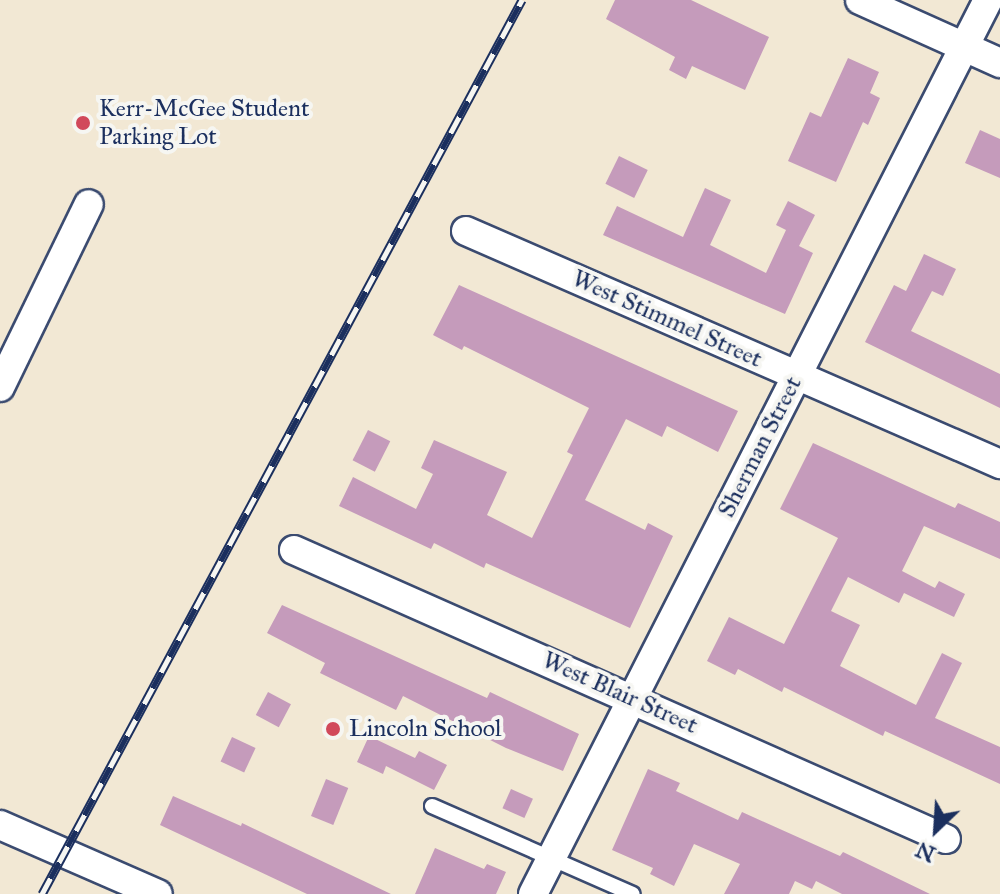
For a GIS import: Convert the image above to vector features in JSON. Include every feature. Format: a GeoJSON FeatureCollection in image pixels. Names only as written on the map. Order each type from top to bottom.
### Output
{"type":"FeatureCollection","features":[{"type":"Feature","properties":{"kind":"street"},"geometry":{"type":"LineString","coordinates":[[860,0],[1000,63]]}},
{"type":"Feature","properties":{"kind":"street","name":"Sherman Street"},"geometry":{"type":"LineString","coordinates":[[533,894],[988,0]]}},
{"type":"Feature","properties":{"kind":"street"},"geometry":{"type":"LineString","coordinates":[[0,387],[89,204]]}},
{"type":"Feature","properties":{"kind":"street","name":"West Stimmel Street"},"geometry":{"type":"LineString","coordinates":[[466,231],[1000,464]]}},
{"type":"Feature","properties":{"kind":"street","name":"West Blair Street"},"geometry":{"type":"LineString","coordinates":[[294,550],[946,839]]}},
{"type":"Feature","properties":{"kind":"street"},"geometry":{"type":"LineString","coordinates":[[0,825],[158,894]]}},
{"type":"Feature","properties":{"kind":"lane"},"geometry":{"type":"LineString","coordinates":[[432,806],[632,894]]}},
{"type":"Feature","properties":{"kind":"building"},"geometry":{"type":"Polygon","coordinates":[[[615,0],[691,0],[769,37],[745,90],[692,66],[686,79],[669,70],[675,57],[606,19],[615,0]]]}},
{"type":"Feature","properties":{"kind":"building"},"geometry":{"type":"Polygon","coordinates":[[[848,58],[879,72],[870,93],[880,98],[868,125],[863,122],[836,182],[788,161],[810,112],[821,117],[848,58]]]}},
{"type":"Feature","properties":{"kind":"building"},"geometry":{"type":"Polygon","coordinates":[[[980,130],[1000,139],[1000,178],[965,163],[980,130]]]}},
{"type":"Feature","properties":{"kind":"building"},"geometry":{"type":"Polygon","coordinates":[[[619,156],[648,170],[634,198],[605,184],[619,156]]]}},
{"type":"Feature","properties":{"kind":"building"},"geometry":{"type":"Polygon","coordinates":[[[705,188],[731,200],[710,245],[766,273],[786,230],[776,225],[788,201],[815,215],[799,246],[813,253],[785,314],[603,235],[617,206],[683,237],[705,188]]]}},
{"type":"Feature","properties":{"kind":"building"},"geometry":{"type":"Polygon","coordinates":[[[924,254],[956,269],[943,296],[932,291],[911,331],[1000,374],[1000,408],[865,342],[894,285],[906,291],[924,254]]]}},
{"type":"Feature","properties":{"kind":"building"},"geometry":{"type":"Polygon","coordinates":[[[459,285],[738,411],[718,452],[667,426],[662,437],[626,419],[585,500],[645,530],[648,523],[673,536],[630,628],[486,563],[484,568],[434,543],[431,549],[339,506],[353,477],[416,509],[433,474],[421,468],[434,440],[507,472],[487,515],[532,538],[573,455],[567,452],[589,408],[464,346],[462,350],[433,335],[459,285]]]}},
{"type":"Feature","properties":{"kind":"building"},"geometry":{"type":"Polygon","coordinates":[[[368,430],[390,441],[375,472],[353,460],[368,430]]]}},
{"type":"Feature","properties":{"kind":"building"},"geometry":{"type":"Polygon","coordinates":[[[813,443],[955,508],[958,503],[1000,522],[1000,559],[924,526],[902,571],[935,588],[939,581],[965,594],[954,617],[904,593],[899,603],[848,577],[831,611],[860,625],[840,666],[916,705],[942,653],[962,663],[935,718],[1000,747],[1000,784],[885,731],[883,736],[784,687],[782,692],[738,669],[735,675],[707,661],[729,617],[784,644],[838,538],[780,509],[813,443]]]}},
{"type":"Feature","properties":{"kind":"building"},"geometry":{"type":"Polygon","coordinates":[[[282,605],[487,698],[490,692],[579,734],[563,771],[506,748],[403,696],[396,710],[320,673],[325,663],[267,633],[282,605]]]}},
{"type":"Feature","properties":{"kind":"building"},"geometry":{"type":"Polygon","coordinates":[[[268,692],[291,704],[279,727],[256,715],[268,692]]]}},
{"type":"Feature","properties":{"kind":"building"},"geometry":{"type":"Polygon","coordinates":[[[369,736],[415,758],[419,751],[447,765],[434,790],[386,766],[383,774],[357,762],[369,736]]]}},
{"type":"Feature","properties":{"kind":"building"},"geometry":{"type":"Polygon","coordinates":[[[232,737],[256,748],[244,772],[221,761],[232,737]]]}},
{"type":"Feature","properties":{"kind":"building"},"geometry":{"type":"Polygon","coordinates":[[[648,769],[680,783],[676,791],[738,820],[742,812],[840,856],[843,852],[930,894],[842,894],[816,881],[812,889],[795,881],[789,894],[724,894],[740,864],[694,844],[674,886],[650,874],[653,868],[612,850],[648,769]]]}},
{"type":"Feature","properties":{"kind":"building"},"geometry":{"type":"Polygon","coordinates":[[[326,779],[348,788],[333,825],[311,816],[326,779]]]}},
{"type":"Feature","properties":{"kind":"building"},"geometry":{"type":"Polygon","coordinates":[[[511,789],[533,799],[524,818],[502,808],[511,789]]]}},
{"type":"Feature","properties":{"kind":"building"},"geometry":{"type":"Polygon","coordinates":[[[173,796],[241,826],[242,823],[391,894],[307,894],[160,825],[173,796]]]}},
{"type":"Feature","properties":{"kind":"building"},"geometry":{"type":"Polygon","coordinates":[[[435,848],[484,869],[487,864],[506,872],[496,894],[415,894],[435,848]]]}},
{"type":"Feature","properties":{"kind":"railway"},"geometry":{"type":"LineString","coordinates":[[42,894],[522,0]]}},
{"type":"Feature","properties":{"kind":"place","name":"Kerr-McGee Student Parking Lot"},"geometry":{"type":"Point","coordinates":[83,123]}},
{"type":"Feature","properties":{"kind":"place","name":"Lincoln School"},"geometry":{"type":"Point","coordinates":[333,729]}}]}
